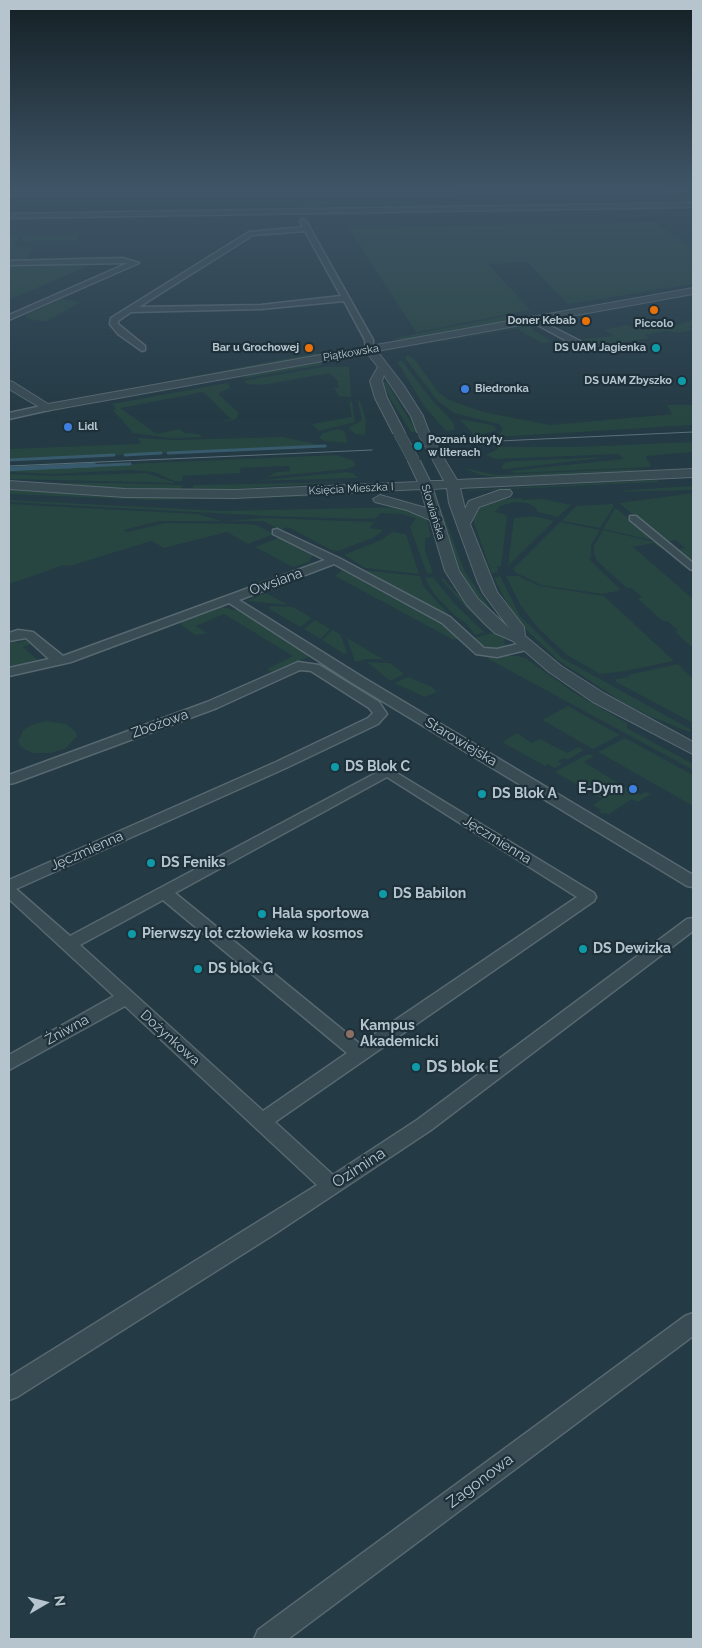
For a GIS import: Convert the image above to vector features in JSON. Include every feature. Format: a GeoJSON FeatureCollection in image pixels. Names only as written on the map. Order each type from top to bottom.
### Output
{"type":"FeatureCollection","features":[{"type":"Feature","properties":{"kind":"street"},"geometry":{"type":"LineString","coordinates":[[9,318],[131,265]]}},
{"type":"Feature","properties":{"kind":"street"},"geometry":{"type":"LineString","coordinates":[[142,348],[114,322],[118,317],[201,265]]}},
{"type":"Feature","properties":{"kind":"street"},"geometry":{"type":"LineString","coordinates":[[327,265],[369,340],[370,350]]}},
{"type":"Feature","properties":{"kind":"street","name":"Piątkowska"},"geometry":{"type":"LineString","coordinates":[[9,416],[693,291]]}},
{"type":"Feature","properties":{"kind":"street"},"geometry":{"type":"LineString","coordinates":[[131,310],[251,307],[346,298]]}},
{"type":"Feature","properties":{"kind":"street"},"geometry":{"type":"LineString","coordinates":[[533,319],[581,345],[591,347]]}},
{"type":"Feature","properties":{"kind":"street","name":"Słowiańska"},"geometry":{"type":"LineString","coordinates":[[370,350],[382,368],[400,388],[440,460],[454,490],[484,580],[490,592],[516,627],[522,642]]}},
{"type":"Feature","properties":{"kind":"street","name":"Słowiańska"},"geometry":{"type":"LineString","coordinates":[[382,368],[376,381],[381,398],[414,461],[427,492],[447,559],[464,591],[500,630],[522,642],[555,669],[591,693],[693,749]]}},
{"type":"Feature","properties":{"kind":"street"},"geometry":{"type":"LineString","coordinates":[[9,382],[69,404]]}},
{"type":"Feature","properties":{"kind":"street"},"geometry":{"type":"LineString","coordinates":[[9,382],[46,408]]}},
{"type":"Feature","properties":{"kind":"street"},"geometry":{"type":"LineString","coordinates":[[440,460],[458,472],[479,477],[531,481]]}},
{"type":"Feature","properties":{"kind":"street"},"geometry":{"type":"LineString","coordinates":[[367,488],[404,474],[414,461]]}},
{"type":"Feature","properties":{"kind":"street","name":"Księcia Mieszka I"},"geometry":{"type":"LineString","coordinates":[[9,497],[225,505],[380,499],[531,481],[693,473]]}},
{"type":"Feature","properties":{"kind":"street","name":"Księcia Mieszka I"},"geometry":{"type":"LineString","coordinates":[[454,490],[506,493],[693,482]]}},
{"type":"Feature","properties":{"kind":"street","name":"Księcia Mieszka I"},"geometry":{"type":"LineString","coordinates":[[9,485],[186,494],[367,488],[427,492]]}},
{"type":"Feature","properties":{"kind":"street"},"geometry":{"type":"LineString","coordinates":[[464,523],[474,504],[506,493]]}},
{"type":"Feature","properties":{"kind":"street"},"geometry":{"type":"LineString","coordinates":[[380,499],[412,507],[434,517]]}},
{"type":"Feature","properties":{"kind":"street"},"geometry":{"type":"LineString","coordinates":[[633,518],[693,567]]}},
{"type":"Feature","properties":{"kind":"street"},"geometry":{"type":"LineString","coordinates":[[277,532],[335,560],[446,620],[480,651],[497,653],[522,642]]}},
{"type":"Feature","properties":{"kind":"street","name":"Owsiana"},"geometry":{"type":"LineString","coordinates":[[9,672],[59,661],[335,560]]}},
{"type":"Feature","properties":{"kind":"street","name":"Starowiejska"},"geometry":{"type":"LineString","coordinates":[[230,599],[359,681],[693,882]]}},
{"type":"Feature","properties":{"kind":"street"},"geometry":{"type":"LineString","coordinates":[[9,637],[18,634],[29,634],[59,661]]}},
{"type":"Feature","properties":{"kind":"street","name":"Jęczmienna"},"geometry":{"type":"LineString","coordinates":[[9,886],[284,764],[373,721],[380,714],[370,702],[310,666]]}},
{"type":"Feature","properties":{"kind":"street","name":"Zbożowa"},"geometry":{"type":"LineString","coordinates":[[9,780],[212,705],[295,667],[310,666]]}},
{"type":"Feature","properties":{"kind":"street","name":"Jęczmienna"},"geometry":{"type":"LineString","coordinates":[[69,944],[387,771],[588,897],[262,1121]]}},
{"type":"Feature","properties":{"kind":"street","name":"Dożynkowa"},"geometry":{"type":"LineString","coordinates":[[9,892],[69,944],[331,1186]]}},
{"type":"Feature","properties":{"kind":"street"},"geometry":{"type":"LineString","coordinates":[[164,892],[359,1053]]}},
{"type":"Feature","properties":{"kind":"street","name":"Ozimina"},"geometry":{"type":"LineString","coordinates":[[9,1390],[258,1234],[424,1125],[693,923]]}},
{"type":"Feature","properties":{"kind":"street","name":"Żniwna"},"geometry":{"type":"LineString","coordinates":[[9,1063],[126,997]]}},
{"type":"Feature","properties":{"kind":"street","name":"Zagonowa"},"geometry":{"type":"LineString","coordinates":[[267,1639],[693,1323]]}},
{"type":"Feature","properties":{"kind":"green space"},"geometry":{"type":"Polygon","coordinates":[[[9,265],[13,265],[90,265],[9,300],[9,265]]]}},
{"type":"Feature","properties":{"kind":"green space"},"geometry":{"type":"Polygon","coordinates":[[[372,265],[489,265],[530,310],[416,332],[372,265]]]}},
{"type":"Feature","properties":{"kind":"green space"},"geometry":{"type":"Polygon","coordinates":[[[530,265],[693,265],[693,284],[568,304],[530,265]]]}},
{"type":"Feature","properties":{"kind":"green space"},"geometry":{"type":"Polygon","coordinates":[[[62,299],[80,302],[46,322],[26,318],[26,315],[62,299]]]}},
{"type":"Feature","properties":{"kind":"green space"},"geometry":{"type":"Polygon","coordinates":[[[506,316],[512,321],[403,340],[390,339],[506,316]]]}},
{"type":"Feature","properties":{"kind":"green space"},"geometry":{"type":"Polygon","coordinates":[[[693,320],[693,325],[690,326],[693,330],[677,333],[667,331],[644,335],[649,338],[610,345],[588,343],[581,339],[614,336],[604,330],[627,325],[637,330],[645,329],[636,323],[642,322],[653,328],[662,326],[666,328],[693,320]]]}},
{"type":"Feature","properties":{"kind":"green space"},"geometry":{"type":"Polygon","coordinates":[[[530,325],[534,330],[532,335],[535,331],[552,342],[542,343],[517,329],[412,347],[530,325]]]}},
{"type":"Feature","properties":{"kind":"green space"},"geometry":{"type":"Polygon","coordinates":[[[316,353],[321,355],[116,391],[316,353]]]}},
{"type":"Feature","properties":{"kind":"green space"},"geometry":{"type":"Polygon","coordinates":[[[407,355],[414,359],[439,393],[449,400],[483,412],[550,425],[672,414],[667,405],[693,405],[693,425],[497,437],[503,429],[499,424],[454,413],[437,400],[405,358],[407,355]]]}},
{"type":"Feature","properties":{"kind":"green space"},"geometry":{"type":"Polygon","coordinates":[[[325,360],[321,365],[241,379],[250,374],[325,360]]]}},
{"type":"Feature","properties":{"kind":"green space"},"geometry":{"type":"Polygon","coordinates":[[[397,361],[402,361],[431,399],[453,422],[455,430],[446,431],[424,406],[397,361]]]}},
{"type":"Feature","properties":{"kind":"green space"},"geometry":{"type":"Polygon","coordinates":[[[323,367],[349,367],[351,397],[339,396],[334,388],[339,388],[337,383],[339,382],[329,373],[263,385],[248,384],[243,381],[323,367]]]}},
{"type":"Feature","properties":{"kind":"green space"},"geometry":{"type":"Polygon","coordinates":[[[383,382],[386,382],[417,432],[411,432],[391,400],[383,382]]]}},
{"type":"Feature","properties":{"kind":"green space"},"geometry":{"type":"Polygon","coordinates":[[[228,383],[230,388],[219,393],[219,395],[239,413],[236,419],[228,421],[219,422],[231,419],[203,392],[120,408],[157,434],[179,429],[185,433],[199,434],[202,437],[172,438],[133,433],[113,410],[116,409],[112,404],[228,383]]]}},
{"type":"Feature","properties":{"kind":"green space"},"geometry":{"type":"Polygon","coordinates":[[[358,401],[360,401],[366,419],[365,435],[355,434],[348,428],[362,420],[358,401]]]}},
{"type":"Feature","properties":{"kind":"green space"},"geometry":{"type":"Polygon","coordinates":[[[349,402],[352,402],[355,422],[319,431],[312,424],[352,417],[349,402]]]}},
{"type":"Feature","properties":{"kind":"green space"},"geometry":{"type":"Polygon","coordinates":[[[459,419],[492,425],[497,430],[473,437],[470,430],[459,419]]]}},
{"type":"Feature","properties":{"kind":"green space"},"geometry":{"type":"Polygon","coordinates":[[[338,429],[344,431],[348,443],[325,441],[319,438],[323,433],[338,429]]]}},
{"type":"Feature","properties":{"kind":"green space"},"geometry":{"type":"Polygon","coordinates":[[[283,437],[325,446],[9,460],[9,449],[141,443],[138,438],[175,440],[283,437]]]}},
{"type":"Feature","properties":{"kind":"green space"},"geometry":{"type":"Polygon","coordinates":[[[693,442],[693,452],[646,456],[651,467],[515,473],[510,471],[623,459],[619,454],[496,459],[486,455],[498,449],[497,447],[574,447],[693,442]]]}},
{"type":"Feature","properties":{"kind":"green space"},"geometry":{"type":"Polygon","coordinates":[[[337,455],[354,461],[355,466],[347,469],[267,477],[277,472],[290,471],[289,466],[240,468],[241,473],[183,476],[182,481],[174,481],[154,472],[132,470],[52,474],[9,472],[9,469],[337,455]]]}},
{"type":"Feature","properties":{"kind":"green space"},"geometry":{"type":"Polygon","coordinates":[[[610,457],[502,469],[506,462],[513,461],[610,457]]]}},
{"type":"Feature","properties":{"kind":"green space"},"geometry":{"type":"Polygon","coordinates":[[[464,468],[496,475],[628,469],[649,470],[496,477],[480,475],[464,468]]]}},
{"type":"Feature","properties":{"kind":"green space"},"geometry":{"type":"Polygon","coordinates":[[[346,472],[353,473],[358,478],[253,481],[346,472]]]}},
{"type":"Feature","properties":{"kind":"green space"},"geometry":{"type":"Polygon","coordinates":[[[146,473],[176,483],[9,479],[9,474],[53,476],[146,473]]]}},
{"type":"Feature","properties":{"kind":"green space"},"geometry":{"type":"Polygon","coordinates":[[[657,480],[659,482],[467,491],[469,490],[657,480]]]}},
{"type":"Feature","properties":{"kind":"green space"},"geometry":{"type":"Polygon","coordinates":[[[347,482],[234,489],[234,491],[192,488],[194,485],[347,482]]]}},
{"type":"Feature","properties":{"kind":"green space"},"geometry":{"type":"Polygon","coordinates":[[[53,483],[182,485],[182,487],[176,491],[121,489],[53,483]]]}},
{"type":"Feature","properties":{"kind":"green space"},"geometry":{"type":"Polygon","coordinates":[[[693,486],[693,490],[617,492],[643,489],[693,486]]]}},
{"type":"Feature","properties":{"kind":"green space"},"geometry":{"type":"Polygon","coordinates":[[[9,488],[190,497],[405,491],[296,497],[151,500],[9,494],[9,488]]]}},
{"type":"Feature","properties":{"kind":"green space"},"geometry":{"type":"Polygon","coordinates":[[[693,493],[693,564],[676,550],[685,548],[676,540],[666,542],[619,503],[693,493]]]}},
{"type":"Feature","properties":{"kind":"green space"},"geometry":{"type":"Polygon","coordinates":[[[521,498],[522,500],[543,499],[571,505],[558,517],[538,512],[535,507],[527,503],[515,502],[500,506],[495,512],[504,514],[507,517],[501,566],[497,566],[498,571],[492,574],[472,517],[475,508],[492,500],[521,498]]]}},
{"type":"Feature","properties":{"kind":"green space"},"geometry":{"type":"Polygon","coordinates":[[[9,500],[221,511],[402,507],[427,520],[431,537],[425,538],[425,551],[433,573],[427,574],[410,527],[416,518],[401,514],[381,513],[376,518],[363,519],[268,516],[9,502],[9,500]]]}},
{"type":"Feature","properties":{"kind":"green space"},"geometry":{"type":"Polygon","coordinates":[[[439,503],[465,572],[490,608],[511,631],[486,608],[461,573],[438,508],[439,503]]]}},
{"type":"Feature","properties":{"kind":"green space"},"geometry":{"type":"Polygon","coordinates":[[[9,504],[198,514],[221,521],[160,521],[124,530],[127,532],[165,523],[244,524],[256,525],[274,534],[248,544],[227,532],[164,548],[151,541],[70,566],[64,565],[9,584],[9,504]]]}},
{"type":"Feature","properties":{"kind":"green space"},"geometry":{"type":"Polygon","coordinates":[[[612,504],[614,506],[600,528],[562,521],[576,506],[612,504]]]}},
{"type":"Feature","properties":{"kind":"green space"},"geometry":{"type":"Polygon","coordinates":[[[615,508],[617,509],[656,541],[603,529],[615,508]]]}},
{"type":"Feature","properties":{"kind":"green space"},"geometry":{"type":"Polygon","coordinates":[[[534,516],[554,521],[508,566],[514,518],[534,516]]]}},
{"type":"Feature","properties":{"kind":"green space"},"geometry":{"type":"Polygon","coordinates":[[[262,518],[374,522],[370,528],[384,530],[373,538],[338,551],[331,550],[288,527],[280,530],[263,521],[229,521],[262,518]]]}},
{"type":"Feature","properties":{"kind":"green space"},"geometry":{"type":"Polygon","coordinates":[[[560,522],[600,530],[591,545],[591,557],[589,559],[621,590],[603,594],[541,585],[515,572],[513,569],[560,522]]]}},
{"type":"Feature","properties":{"kind":"green space"},"geometry":{"type":"Polygon","coordinates":[[[603,530],[659,543],[663,546],[658,547],[653,543],[633,547],[693,599],[693,648],[675,632],[678,630],[667,621],[663,621],[638,599],[642,597],[631,588],[627,588],[597,561],[594,546],[603,530]]]}},
{"type":"Feature","properties":{"kind":"green space"},"geometry":{"type":"Polygon","coordinates":[[[392,532],[406,534],[419,574],[365,568],[344,555],[383,539],[392,532]]]}},
{"type":"Feature","properties":{"kind":"green space"},"geometry":{"type":"Polygon","coordinates":[[[280,537],[313,555],[309,562],[293,567],[255,547],[280,537]]]}},
{"type":"Feature","properties":{"kind":"green space"},"geometry":{"type":"Polygon","coordinates":[[[342,570],[443,625],[458,639],[452,639],[335,576],[342,570]]]}},
{"type":"Feature","properties":{"kind":"green space"},"geometry":{"type":"Polygon","coordinates":[[[363,570],[420,576],[424,587],[451,617],[363,570]]]}},
{"type":"Feature","properties":{"kind":"green space"},"geometry":{"type":"Polygon","coordinates":[[[500,576],[520,616],[562,658],[692,730],[689,732],[624,703],[558,660],[515,619],[494,578],[500,576]]]}},
{"type":"Feature","properties":{"kind":"green space"},"geometry":{"type":"Polygon","coordinates":[[[506,576],[518,576],[540,586],[604,596],[674,661],[600,674],[567,655],[538,628],[521,606],[506,576]]]}},
{"type":"Feature","properties":{"kind":"green space"},"geometry":{"type":"Polygon","coordinates":[[[433,577],[455,604],[484,632],[475,635],[466,623],[455,616],[434,594],[425,578],[433,577]]]}},
{"type":"Feature","properties":{"kind":"green space"},"geometry":{"type":"Polygon","coordinates":[[[443,578],[472,610],[504,638],[505,646],[493,649],[478,644],[473,638],[493,633],[468,610],[441,579],[443,578]]]}},
{"type":"Feature","properties":{"kind":"green space"},"geometry":{"type":"Polygon","coordinates":[[[266,593],[288,605],[246,601],[266,593]]]}},
{"type":"Feature","properties":{"kind":"green space"},"geometry":{"type":"Polygon","coordinates":[[[271,606],[293,607],[312,618],[300,627],[268,608],[271,606]]]}},
{"type":"Feature","properties":{"kind":"green space"},"geometry":{"type":"Polygon","coordinates":[[[223,607],[239,611],[311,656],[272,672],[267,669],[293,656],[224,614],[196,626],[207,633],[195,635],[179,623],[223,607]]]}},
{"type":"Feature","properties":{"kind":"green space"},"geometry":{"type":"Polygon","coordinates":[[[315,620],[330,629],[320,639],[304,629],[315,620]]]}},
{"type":"Feature","properties":{"kind":"green space"},"geometry":{"type":"Polygon","coordinates":[[[332,630],[340,634],[347,652],[344,654],[322,640],[332,630]]]}},
{"type":"Feature","properties":{"kind":"green space"},"geometry":{"type":"Polygon","coordinates":[[[347,638],[383,659],[366,659],[355,662],[347,638]]]}},
{"type":"Feature","properties":{"kind":"green space"},"geometry":{"type":"Polygon","coordinates":[[[30,639],[34,643],[23,647],[40,662],[9,669],[9,642],[15,640],[18,643],[30,639]]]}},
{"type":"Feature","properties":{"kind":"green space"},"geometry":{"type":"Polygon","coordinates":[[[483,656],[518,656],[527,659],[573,692],[627,723],[627,728],[693,764],[693,770],[483,656]]]}},
{"type":"Feature","properties":{"kind":"green space"},"geometry":{"type":"Polygon","coordinates":[[[367,662],[390,663],[404,674],[390,681],[367,662]]]}},
{"type":"Feature","properties":{"kind":"green space"},"geometry":{"type":"Polygon","coordinates":[[[678,664],[693,679],[693,723],[616,682],[616,679],[629,677],[628,675],[678,664]]]}},
{"type":"Feature","properties":{"kind":"green space"},"geometry":{"type":"Polygon","coordinates":[[[408,677],[432,687],[437,692],[425,697],[394,683],[408,677]]]}},
{"type":"Feature","properties":{"kind":"green space"},"geometry":{"type":"Polygon","coordinates":[[[568,706],[620,735],[593,749],[542,720],[568,706]]]}},
{"type":"Feature","properties":{"kind":"green space"},"geometry":{"type":"Polygon","coordinates":[[[46,721],[66,724],[75,731],[77,736],[66,748],[51,753],[33,753],[21,747],[18,741],[23,730],[34,724],[46,721]]]}},
{"type":"Feature","properties":{"kind":"green space"},"geometry":{"type":"Polygon","coordinates":[[[517,733],[532,743],[540,739],[567,753],[578,747],[584,750],[567,760],[565,758],[558,761],[562,764],[554,768],[548,764],[545,766],[502,742],[517,733]]]}},
{"type":"Feature","properties":{"kind":"green space"},"geometry":{"type":"Polygon","coordinates":[[[625,738],[693,775],[693,806],[598,752],[625,738]]]}},
{"type":"Feature","properties":{"kind":"green space"},"geometry":{"type":"Polygon","coordinates":[[[586,755],[595,755],[584,762],[623,786],[640,795],[646,792],[651,794],[638,802],[632,799],[608,815],[602,814],[599,812],[601,810],[593,805],[602,799],[555,772],[586,755]]]}},
{"type":"Feature","properties":{"kind":"waterway"},"geometry":{"type":"LineString","coordinates":[[168,453],[325,446]]}},
{"type":"Feature","properties":{"kind":"waterway"},"geometry":{"type":"LineString","coordinates":[[125,455],[161,453]]}},
{"type":"Feature","properties":{"kind":"waterway"},"geometry":{"type":"LineString","coordinates":[[9,460],[114,455]]}},
{"type":"Feature","properties":{"kind":"waterway"},"geometry":{"type":"LineString","coordinates":[[64,467],[130,464]]}},
{"type":"Feature","properties":{"kind":"waterway"},"geometry":{"type":"LineString","coordinates":[[9,469],[94,465]]}},
{"type":"Feature","properties":{"kind":"tram line"},"geometry":{"type":"LineString","coordinates":[[456,443],[693,432]]}},
{"type":"Feature","properties":{"kind":"tram line"},"geometry":{"type":"LineString","coordinates":[[9,466],[372,450]]}},
{"type":"Feature","properties":{"kind":"place","name":"Piccolo"},"geometry":{"type":"Point","coordinates":[654,310]}},
{"type":"Feature","properties":{"kind":"place","name":"Doner Kebab"},"geometry":{"type":"Point","coordinates":[586,321]}},
{"type":"Feature","properties":{"kind":"place","name":"Bar u Grochowej"},"geometry":{"type":"Point","coordinates":[309,348]}},
{"type":"Feature","properties":{"kind":"place","name":"DS UAM Jagienka"},"geometry":{"type":"Point","coordinates":[656,348]}},
{"type":"Feature","properties":{"kind":"place","name":"DS UAM Zbyszko"},"geometry":{"type":"Point","coordinates":[682,381]}},
{"type":"Feature","properties":{"kind":"place","name":"Biedronka"},"geometry":{"type":"Point","coordinates":[465,389]}},
{"type":"Feature","properties":{"kind":"place","name":"Lidl"},"geometry":{"type":"Point","coordinates":[68,427]}},
{"type":"Feature","properties":{"kind":"place","name":"Poznań ukryty w literach"},"geometry":{"type":"Point","coordinates":[418,446]}},
{"type":"Feature","properties":{"kind":"place","name":"DS Blok C"},"geometry":{"type":"Point","coordinates":[335,767]}},
{"type":"Feature","properties":{"kind":"place","name":"E-Dym"},"geometry":{"type":"Point","coordinates":[633,789]}},
{"type":"Feature","properties":{"kind":"place","name":"DS Blok A"},"geometry":{"type":"Point","coordinates":[482,794]}},
{"type":"Feature","properties":{"kind":"place","name":"DS Feniks"},"geometry":{"type":"Point","coordinates":[151,863]}},
{"type":"Feature","properties":{"kind":"place","name":"DS Babilon"},"geometry":{"type":"Point","coordinates":[383,894]}},
{"type":"Feature","properties":{"kind":"place","name":"Hala sportowa"},"geometry":{"type":"Point","coordinates":[262,914]}},
{"type":"Feature","properties":{"kind":"place","name":"Pierwszy lot człowieka w kosmos"},"geometry":{"type":"Point","coordinates":[132,934]}},
{"type":"Feature","properties":{"kind":"place","name":"DS Dewizka"},"geometry":{"type":"Point","coordinates":[583,949]}},
{"type":"Feature","properties":{"kind":"place","name":"DS blok G"},"geometry":{"type":"Point","coordinates":[198,969]}},
{"type":"Feature","properties":{"kind":"place","name":"Kampus Akademicki"},"geometry":{"type":"Point","coordinates":[350,1034]}},
{"type":"Feature","properties":{"kind":"place","name":"DS blok E"},"geometry":{"type":"Point","coordinates":[416,1067]}}]}
